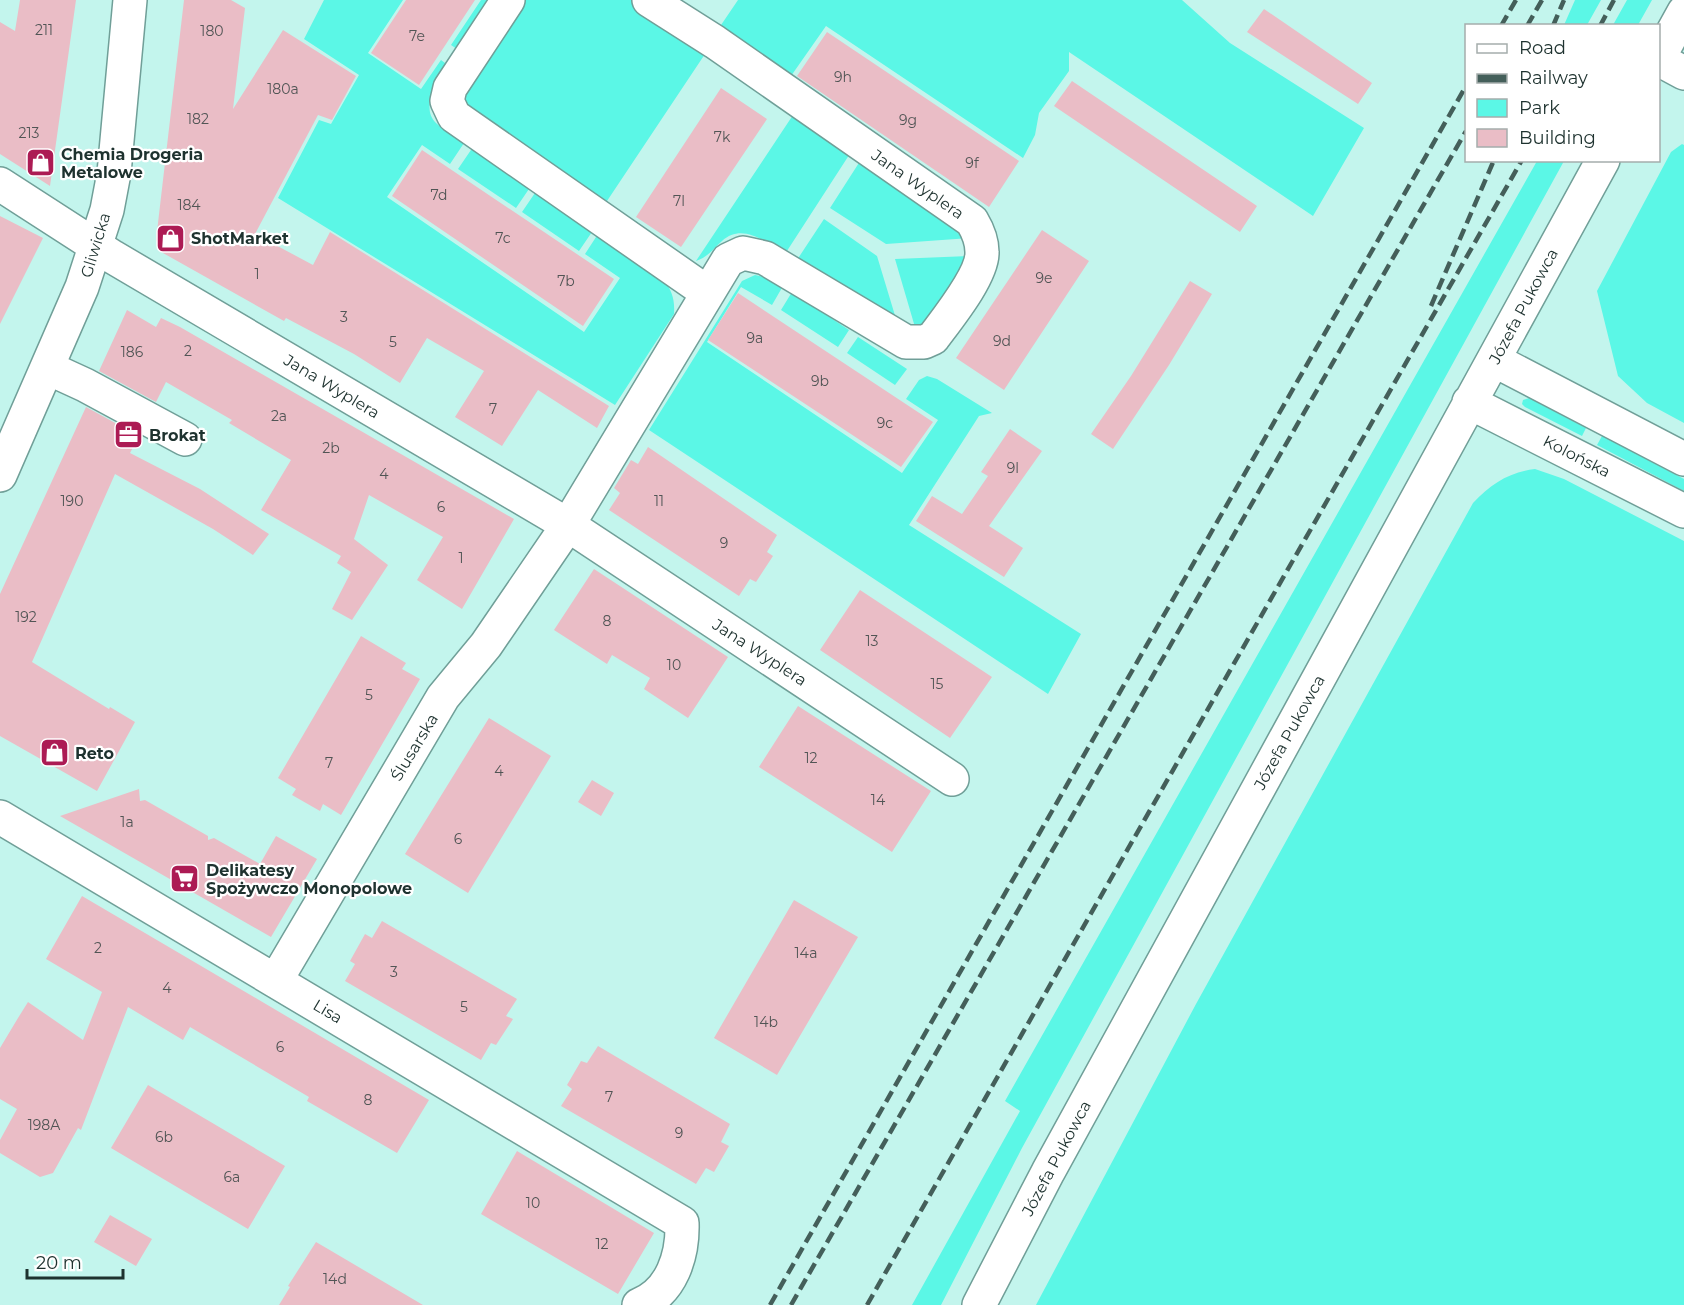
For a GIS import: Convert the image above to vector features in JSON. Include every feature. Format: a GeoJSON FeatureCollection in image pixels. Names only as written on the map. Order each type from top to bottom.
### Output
{"type":"FeatureCollection","features":[{"type":"Feature","properties":{"kind":"street","name":"Gliwicka"},"geometry":{"type":"LineString","coordinates":[[0,475],[79,296],[107,210],[114,173],[130,0]]}},
{"type":"Feature","properties":{"kind":"street"},"geometry":{"type":"LineString","coordinates":[[508,0],[450,88],[447,101],[454,116],[708,293]]}},
{"type":"Feature","properties":{"kind":"street","name":"Jana Wyplera"},"geometry":{"type":"LineString","coordinates":[[568,525],[728,260],[743,253],[765,258],[906,342],[924,342],[933,338],[976,274],[982,254],[980,236],[972,221],[720,45],[649,0]]}},
{"type":"Feature","properties":{"kind":"street"},"geometry":{"type":"LineString","coordinates":[[1660,57],[1684,12]]}},
{"type":"Feature","properties":{"kind":"street"},"geometry":{"type":"LineString","coordinates":[[1660,60],[1684,73]]}},
{"type":"Feature","properties":{"kind":"street","name":"Józefa Pukowca"},"geometry":{"type":"LineString","coordinates":[[979,1305],[1048,1172],[1602,162]]}},
{"type":"Feature","properties":{"kind":"street","name":"Jana Wyplera"},"geometry":{"type":"LineString","coordinates":[[0,184],[113,257],[568,525],[951,779]]}},
{"type":"Feature","properties":{"kind":"street"},"geometry":{"type":"LineString","coordinates":[[1494,360],[1684,459]]}},
{"type":"Feature","properties":{"kind":"street"},"geometry":{"type":"LineString","coordinates":[[48,368],[85,385],[185,439]]}},
{"type":"Feature","properties":{"kind":"street","name":"Kolońska"},"geometry":{"type":"LineString","coordinates":[[1469,402],[1684,511]]}},
{"type":"Feature","properties":{"kind":"street","name":"Ślusarska"},"geometry":{"type":"LineString","coordinates":[[276,980],[443,697],[486,645],[568,525]]}},
{"type":"Feature","properties":{"kind":"street","name":"Lisa"},"geometry":{"type":"LineString","coordinates":[[0,817],[682,1222],[682,1241],[675,1267],[664,1287],[639,1305]]}},
{"type":"Feature","properties":{"kind":"green space"},"geometry":{"type":"Polygon","coordinates":[[[324,0],[403,0],[368,53],[421,89],[441,60],[449,66],[436,86],[430,101],[431,116],[442,129],[464,143],[450,164],[422,145],[387,197],[584,332],[620,278],[585,254],[598,234],[666,283],[671,291],[674,314],[615,405],[278,198],[319,120],[331,124],[359,75],[304,39],[324,0]]]}},
{"type":"Feature","properties":{"kind":"green space"},"geometry":{"type":"Polygon","coordinates":[[[481,0],[491,0],[457,49],[451,45],[481,0]]]}},
{"type":"Feature","properties":{"kind":"green space"},"geometry":{"type":"Polygon","coordinates":[[[517,0],[633,0],[709,48],[603,207],[462,104],[464,83],[517,0]]]}},
{"type":"Feature","properties":{"kind":"green space"},"geometry":{"type":"Polygon","coordinates":[[[738,0],[1182,0],[1230,43],[1364,128],[1313,216],[1069,52],[1069,71],[1039,113],[1035,135],[1023,158],[826,26],[791,76],[719,28],[738,0]]]}},
{"type":"Feature","properties":{"kind":"green space"},"geometry":{"type":"Polygon","coordinates":[[[1575,0],[1601,0],[1588,24],[1564,24],[1575,0]]]}},
{"type":"Feature","properties":{"kind":"green space"},"geometry":{"type":"Polygon","coordinates":[[[1627,0],[1652,0],[1639,24],[1614,24],[1627,0]]]}},
{"type":"Feature","properties":{"kind":"green space"},"geometry":{"type":"Polygon","coordinates":[[[797,109],[853,149],[785,254],[755,236],[738,233],[722,241],[707,255],[696,261],[797,109]]]}},
{"type":"Feature","properties":{"kind":"green space"},"geometry":{"type":"Polygon","coordinates":[[[1682,144],[1684,145],[1684,423],[1647,403],[1618,376],[1597,291],[1671,152],[1682,144]]]}},
{"type":"Feature","properties":{"kind":"green space"},"geometry":{"type":"Polygon","coordinates":[[[473,147],[531,186],[516,208],[458,169],[473,147]]]}},
{"type":"Feature","properties":{"kind":"green space"},"geometry":{"type":"Polygon","coordinates":[[[864,155],[970,238],[886,244],[830,208],[864,155]]]}},
{"type":"Feature","properties":{"kind":"green space"},"geometry":{"type":"Polygon","coordinates":[[[1536,162],[1563,162],[1022,1148],[941,1305],[912,1305],[1020,1111],[1005,1101],[1536,162]]]}},
{"type":"Feature","properties":{"kind":"green space"},"geometry":{"type":"Polygon","coordinates":[[[537,190],[594,229],[579,251],[522,212],[537,190]]]}},
{"type":"Feature","properties":{"kind":"green space"},"geometry":{"type":"Polygon","coordinates":[[[824,219],[877,256],[900,332],[793,266],[824,219]]]}},
{"type":"Feature","properties":{"kind":"green space"},"geometry":{"type":"Polygon","coordinates":[[[969,256],[969,264],[917,334],[895,259],[969,256]]]}},
{"type":"Feature","properties":{"kind":"green space"},"geometry":{"type":"Polygon","coordinates":[[[755,275],[768,278],[783,286],[772,305],[741,287],[707,342],[902,473],[938,420],[906,399],[919,380],[927,376],[937,379],[992,413],[979,416],[909,525],[1081,634],[1048,694],[649,430],[742,281],[755,275]]]}},
{"type":"Feature","properties":{"kind":"green space"},"geometry":{"type":"Polygon","coordinates":[[[792,292],[849,330],[838,347],[781,310],[792,292]]]}},
{"type":"Feature","properties":{"kind":"green space"},"geometry":{"type":"Polygon","coordinates":[[[858,337],[907,369],[895,385],[847,353],[858,337]]]}},
{"type":"Feature","properties":{"kind":"green space"},"geometry":{"type":"Polygon","coordinates":[[[1529,398],[1586,428],[1582,436],[1525,407],[1522,404],[1523,400],[1529,398]]]}},
{"type":"Feature","properties":{"kind":"green space"},"geometry":{"type":"Polygon","coordinates":[[[1602,436],[1684,479],[1684,491],[1597,445],[1602,436]]]}},
{"type":"Feature","properties":{"kind":"green space"},"geometry":{"type":"Polygon","coordinates":[[[1535,469],[1564,479],[1684,541],[1684,1305],[1036,1305],[1196,1004],[1473,503],[1501,480],[1535,469]]]}},
{"type":"Feature","properties":{"kind":"building"},"geometry":{"type":"Polygon","coordinates":[[[20,0],[76,0],[50,186],[0,154],[0,22],[15,31],[20,0]]]}},
{"type":"Feature","properties":{"kind":"building"},"geometry":{"type":"Polygon","coordinates":[[[184,0],[231,0],[245,8],[233,109],[283,30],[356,76],[332,120],[318,115],[255,234],[313,265],[330,232],[609,406],[597,428],[538,390],[502,446],[455,417],[484,371],[427,338],[400,383],[354,354],[286,318],[284,321],[163,253],[156,240],[184,0]]]}},
{"type":"Feature","properties":{"kind":"building"},"geometry":{"type":"Polygon","coordinates":[[[406,0],[475,0],[419,85],[371,53],[406,0]]]}},
{"type":"Feature","properties":{"kind":"building"},"geometry":{"type":"Polygon","coordinates":[[[1264,9],[1372,83],[1358,104],[1247,32],[1264,9]]]}},
{"type":"Feature","properties":{"kind":"building"},"geometry":{"type":"Polygon","coordinates":[[[827,32],[1019,161],[989,207],[797,76],[827,32]]]}},
{"type":"Feature","properties":{"kind":"building"},"geometry":{"type":"Polygon","coordinates":[[[1072,81],[1257,206],[1240,232],[1054,106],[1072,81]]]}},
{"type":"Feature","properties":{"kind":"building"},"geometry":{"type":"Polygon","coordinates":[[[721,88],[767,119],[681,247],[636,217],[721,88]]]}},
{"type":"Feature","properties":{"kind":"building"},"geometry":{"type":"Polygon","coordinates":[[[422,150],[614,279],[583,326],[392,196],[422,150]]]}},
{"type":"Feature","properties":{"kind":"building"},"geometry":{"type":"Polygon","coordinates":[[[0,216],[43,238],[0,324],[0,216]]]}},
{"type":"Feature","properties":{"kind":"building"},"geometry":{"type":"Polygon","coordinates":[[[1042,230],[1089,261],[1004,390],[956,358],[1042,230]]]}},
{"type":"Feature","properties":{"kind":"building"},"geometry":{"type":"Polygon","coordinates":[[[1190,281],[1212,294],[1169,365],[1113,449],[1091,434],[1131,376],[1190,281]]]}},
{"type":"Feature","properties":{"kind":"building"},"geometry":{"type":"Polygon","coordinates":[[[738,293],[933,422],[901,467],[708,340],[738,293]]]}},
{"type":"Feature","properties":{"kind":"building"},"geometry":{"type":"Polygon","coordinates":[[[127,310],[156,327],[161,318],[180,327],[514,519],[462,609],[417,580],[443,537],[369,495],[354,539],[388,565],[352,620],[332,609],[351,572],[337,563],[341,556],[261,510],[291,460],[229,423],[232,420],[166,382],[156,402],[99,371],[127,310]]]}},
{"type":"Feature","properties":{"kind":"building"},"geometry":{"type":"Polygon","coordinates":[[[86,407],[139,436],[130,453],[200,489],[269,534],[253,555],[213,529],[115,474],[32,662],[109,709],[110,707],[135,722],[97,791],[0,736],[0,594],[86,407]]]}},
{"type":"Feature","properties":{"kind":"building"},"geometry":{"type":"Polygon","coordinates":[[[1010,429],[1042,451],[989,526],[1023,548],[1004,577],[916,521],[932,496],[962,514],[988,476],[981,472],[1010,429]]]}},
{"type":"Feature","properties":{"kind":"building"},"geometry":{"type":"Polygon","coordinates":[[[648,447],[777,535],[767,552],[773,556],[756,582],[750,579],[739,596],[609,510],[620,493],[614,488],[631,460],[638,464],[648,447]]]}},
{"type":"Feature","properties":{"kind":"building"},"geometry":{"type":"Polygon","coordinates":[[[594,569],[728,657],[688,718],[644,689],[650,678],[612,655],[607,664],[554,630],[594,569]]]}},
{"type":"Feature","properties":{"kind":"building"},"geometry":{"type":"Polygon","coordinates":[[[860,590],[992,677],[950,738],[820,650],[860,590]]]}},
{"type":"Feature","properties":{"kind":"building"},"geometry":{"type":"Polygon","coordinates":[[[361,636],[406,663],[402,669],[420,679],[341,815],[323,804],[320,811],[292,795],[296,789],[278,778],[361,636]]]}},
{"type":"Feature","properties":{"kind":"building"},"geometry":{"type":"Polygon","coordinates":[[[798,706],[931,791],[892,852],[759,767],[798,706]]]}},
{"type":"Feature","properties":{"kind":"building"},"geometry":{"type":"Polygon","coordinates":[[[489,718],[551,756],[468,893],[405,854],[489,718]]]}},
{"type":"Feature","properties":{"kind":"building"},"geometry":{"type":"Polygon","coordinates":[[[592,780],[614,793],[601,816],[578,802],[592,780]]]}},
{"type":"Feature","properties":{"kind":"building"},"geometry":{"type":"Polygon","coordinates":[[[139,789],[140,801],[145,800],[208,836],[208,840],[214,838],[260,864],[276,836],[317,859],[271,937],[60,816],[139,789]]]}},
{"type":"Feature","properties":{"kind":"building"},"geometry":{"type":"Polygon","coordinates":[[[82,896],[429,1100],[397,1153],[307,1101],[309,1097],[190,1027],[183,1040],[128,1007],[81,1130],[78,1128],[53,1173],[40,1177],[0,1153],[0,1140],[17,1109],[0,1099],[0,1048],[28,1002],[83,1040],[102,992],[46,959],[82,896]]]}},
{"type":"Feature","properties":{"kind":"building"},"geometry":{"type":"Polygon","coordinates":[[[794,900],[858,937],[777,1075],[714,1038],[794,900]]]}},
{"type":"Feature","properties":{"kind":"building"},"geometry":{"type":"Polygon","coordinates":[[[382,921],[517,999],[506,1016],[513,1019],[496,1045],[491,1043],[481,1060],[345,981],[355,964],[350,961],[365,934],[372,938],[382,921]]]}},
{"type":"Feature","properties":{"kind":"building"},"geometry":{"type":"Polygon","coordinates":[[[598,1046],[730,1124],[721,1142],[729,1146],[714,1172],[706,1168],[696,1184],[561,1106],[572,1089],[567,1085],[581,1061],[587,1063],[598,1046]]]}},
{"type":"Feature","properties":{"kind":"building"},"geometry":{"type":"Polygon","coordinates":[[[148,1085],[285,1166],[248,1229],[111,1148],[148,1085]]]}},
{"type":"Feature","properties":{"kind":"building"},"geometry":{"type":"Polygon","coordinates":[[[517,1151],[654,1233],[618,1294],[481,1214],[517,1151]]]}},
{"type":"Feature","properties":{"kind":"building"},"geometry":{"type":"Polygon","coordinates":[[[110,1215],[152,1239],[136,1266],[94,1242],[110,1215]]]}},
{"type":"Feature","properties":{"kind":"building"},"geometry":{"type":"Polygon","coordinates":[[[316,1242],[423,1305],[279,1305],[290,1287],[288,1286],[316,1242]]]}},
{"type":"Feature","properties":{"kind":"railway"},"geometry":{"type":"LineString","coordinates":[[1502,24],[1516,0]]}},
{"type":"Feature","properties":{"kind":"railway"},"geometry":{"type":"LineString","coordinates":[[1528,24],[1542,0]]}},
{"type":"Feature","properties":{"kind":"railway"},"geometry":{"type":"LineString","coordinates":[[1554,24],[1564,0]]}},
{"type":"Feature","properties":{"kind":"railway"},"geometry":{"type":"LineString","coordinates":[[1601,24],[1614,0]]}},
{"type":"Feature","properties":{"kind":"railway"},"geometry":{"type":"LineString","coordinates":[[770,1305],[1465,88]]}},
{"type":"Feature","properties":{"kind":"railway"},"geometry":{"type":"LineString","coordinates":[[791,1305],[1465,133]]}},
{"type":"Feature","properties":{"kind":"railway"},"geometry":{"type":"LineString","coordinates":[[1431,306],[1493,162]]}},
{"type":"Feature","properties":{"kind":"railway"},"geometry":{"type":"LineString","coordinates":[[867,1305],[1521,162]]}},
{"type":"Feature","properties":{"kind":"place","name":"Chemia Drogeria Metalowe"},"geometry":{"type":"Point","coordinates":[40,163]}},
{"type":"Feature","properties":{"kind":"place","name":"ShotMarket"},"geometry":{"type":"Point","coordinates":[170,238]}},
{"type":"Feature","properties":{"kind":"place","name":"Brokat"},"geometry":{"type":"Point","coordinates":[128,435]}},
{"type":"Feature","properties":{"kind":"place","name":"Reto"},"geometry":{"type":"Point","coordinates":[54,753]}},
{"type":"Feature","properties":{"kind":"place","name":"Delikatesy Spożywczo Monopolowe"},"geometry":{"type":"Point","coordinates":[185,879]}}]}
